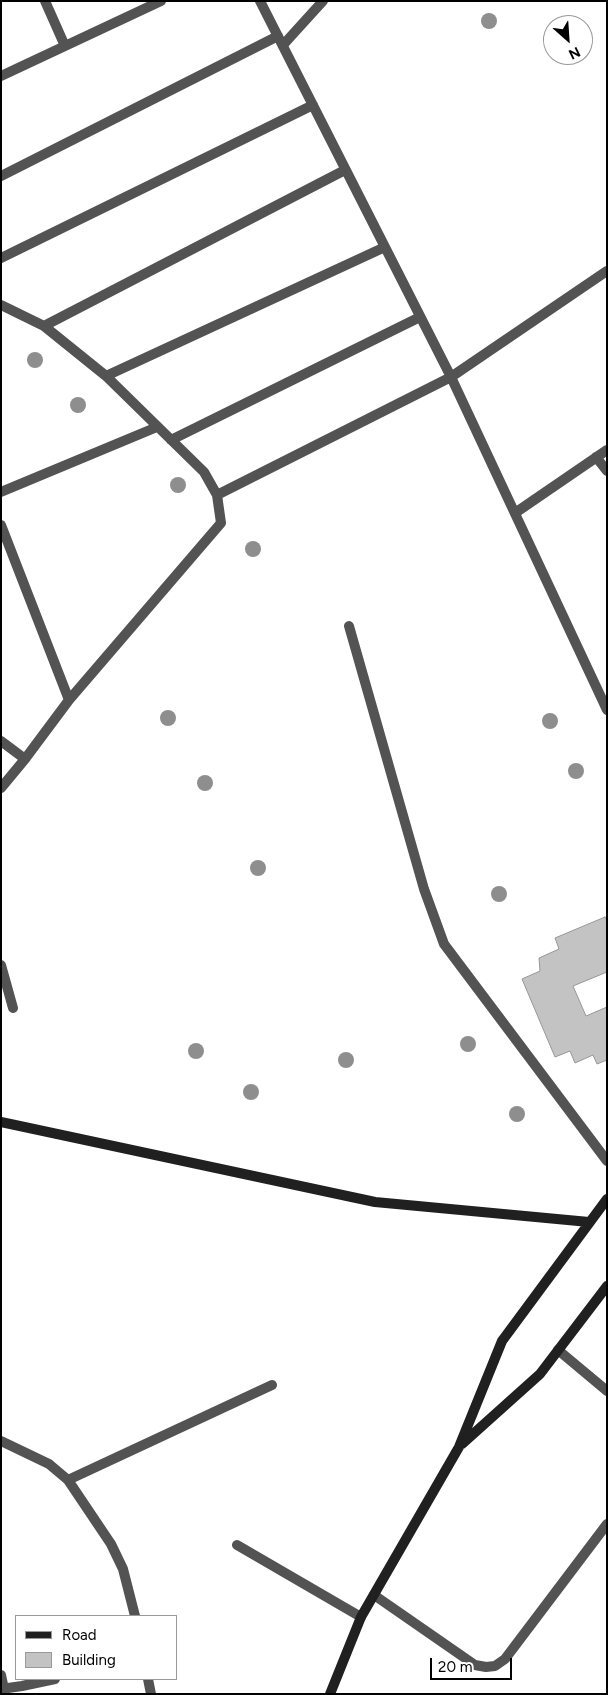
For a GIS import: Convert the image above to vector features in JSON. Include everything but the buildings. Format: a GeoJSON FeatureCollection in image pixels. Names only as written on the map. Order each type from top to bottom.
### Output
{"type":"FeatureCollection","features":[{"type":"Feature","properties":{"kind":"street"},"geometry":{"type":"LineString","coordinates":[[45,1],[66,46]]}},
{"type":"Feature","properties":{"kind":"street"},"geometry":{"type":"LineString","coordinates":[[1,76],[161,1]]}},
{"type":"Feature","properties":{"kind":"street"},"geometry":{"type":"LineString","coordinates":[[260,1],[451,377],[607,710]]}},
{"type":"Feature","properties":{"kind":"street"},"geometry":{"type":"LineString","coordinates":[[1,176],[280,41],[324,1]]}},
{"type":"Feature","properties":{"kind":"street"},"geometry":{"type":"LineString","coordinates":[[1,258],[313,105]]}},
{"type":"Feature","properties":{"kind":"street"},"geometry":{"type":"LineString","coordinates":[[44,326],[345,170]]}},
{"type":"Feature","properties":{"kind":"street"},"geometry":{"type":"LineString","coordinates":[[106,376],[385,247]]}},
{"type":"Feature","properties":{"kind":"street"},"geometry":{"type":"LineString","coordinates":[[217,495],[451,377],[607,270]]}},
{"type":"Feature","properties":{"kind":"street"},"geometry":{"type":"LineString","coordinates":[[1,304],[44,326],[106,376],[204,472],[217,495],[221,523],[70,700],[1,788]]}},
{"type":"Feature","properties":{"kind":"street"},"geometry":{"type":"LineString","coordinates":[[171,440],[420,317]]}},
{"type":"Feature","properties":{"kind":"street"},"geometry":{"type":"LineString","coordinates":[[1,492],[158,427]]}},
{"type":"Feature","properties":{"kind":"street"},"geometry":{"type":"LineString","coordinates":[[515,513],[607,450]]}},
{"type":"Feature","properties":{"kind":"street"},"geometry":{"type":"LineString","coordinates":[[596,457],[607,471]]}},
{"type":"Feature","properties":{"kind":"street"},"geometry":{"type":"LineString","coordinates":[[1,525],[70,700]]}},
{"type":"Feature","properties":{"kind":"street"},"geometry":{"type":"LineString","coordinates":[[349,626],[424,889],[444,944],[607,1161]]}},
{"type":"Feature","properties":{"kind":"street"},"geometry":{"type":"LineString","coordinates":[[1,741],[25,759]]}},
{"type":"Feature","properties":{"kind":"street"},"geometry":{"type":"LineString","coordinates":[[1,966],[13,1008]]}},
{"type":"Feature","properties":{"kind":"street"},"geometry":{"type":"LineString","coordinates":[[1,1122],[375,1202],[589,1222]]}},
{"type":"Feature","properties":{"kind":"street"},"geometry":{"type":"LineString","coordinates":[[330,1694],[361,1617],[459,1446],[502,1341],[607,1199]]}},
{"type":"Feature","properties":{"kind":"street"},"geometry":{"type":"LineString","coordinates":[[459,1446],[540,1374],[607,1286]]}},
{"type":"Feature","properties":{"kind":"street"},"geometry":{"type":"LineString","coordinates":[[558,1350],[607,1391]]}},
{"type":"Feature","properties":{"kind":"street"},"geometry":{"type":"LineString","coordinates":[[68,1480],[272,1385]]}},
{"type":"Feature","properties":{"kind":"street"},"geometry":{"type":"LineString","coordinates":[[1,1441],[49,1464],[68,1480],[111,1544],[123,1569],[135,1615]]}},
{"type":"Feature","properties":{"kind":"street"},"geometry":{"type":"LineString","coordinates":[[374,1595],[475,1665],[495,1666],[505,1659],[607,1524]]}},
{"type":"Feature","properties":{"kind":"street"},"geometry":{"type":"LineString","coordinates":[[237,1545],[361,1617]]}},
{"type":"Feature","properties":{"kind":"street"},"geometry":{"type":"LineString","coordinates":[[1,1675],[2,1689],[50,1680]]}},
{"type":"Feature","properties":{"kind":"street"},"geometry":{"type":"LineString","coordinates":[[148,1680],[150,1694]]}}]}
